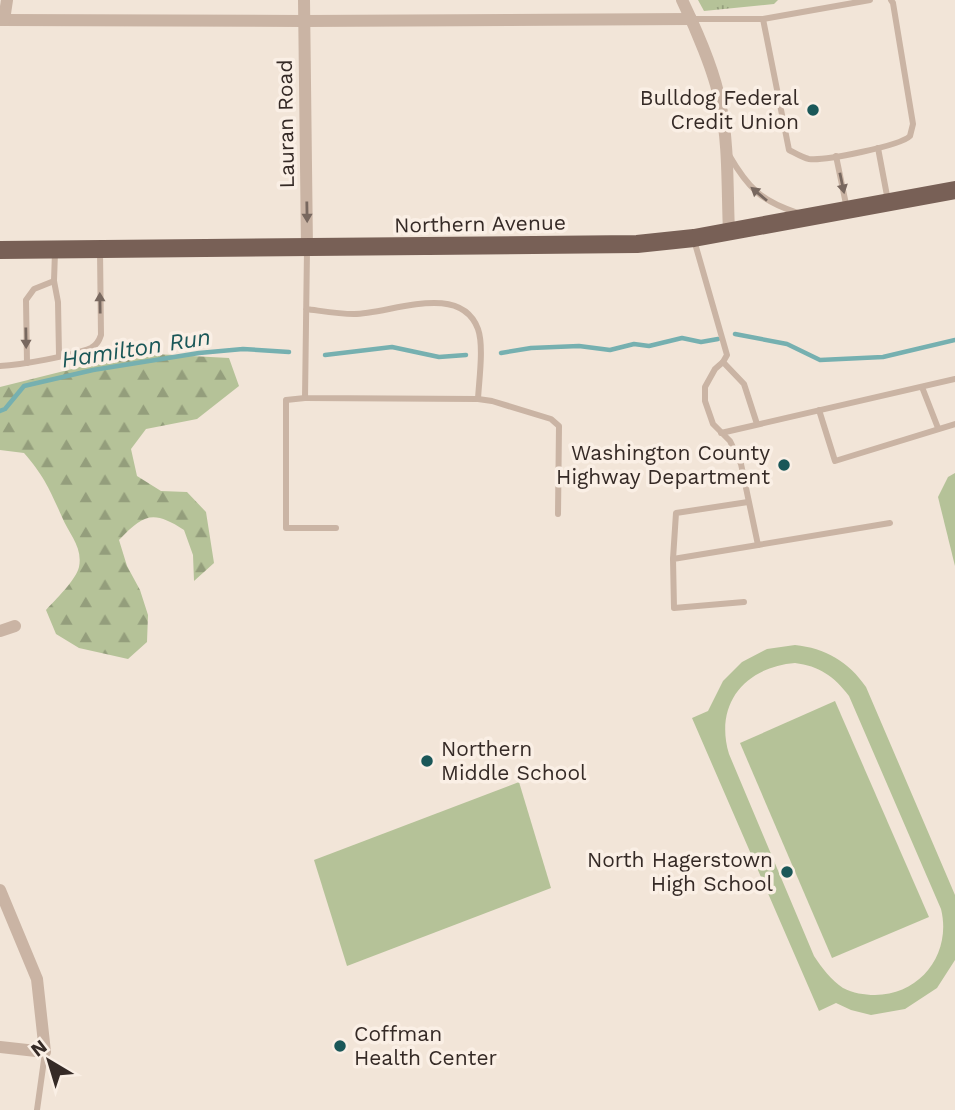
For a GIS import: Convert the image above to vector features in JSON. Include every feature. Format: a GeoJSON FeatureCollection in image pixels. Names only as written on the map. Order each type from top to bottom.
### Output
{"type":"FeatureCollection","features":[{"type":"Feature","properties":{"kind":"main road","name":"Northern Avenue"},"geometry":{"type":"LineString","coordinates":[[0,250],[592,246],[694,238],[955,190]]}},
{"type":"Feature","properties":{"kind":"street"},"geometry":{"type":"LineString","coordinates":[[7,0],[2,20],[691,19]]}},
{"type":"Feature","properties":{"kind":"street","name":"Lauran Road"},"geometry":{"type":"LineString","coordinates":[[304,0],[307,248]]}},
{"type":"Feature","properties":{"kind":"street"},"geometry":{"type":"LineString","coordinates":[[682,0],[720,97],[726,149],[729,232]]}},
{"type":"Feature","properties":{"kind":"street"},"geometry":{"type":"LineString","coordinates":[[0,631],[15,626]]}},
{"type":"Feature","properties":{"kind":"street"},"geometry":{"type":"LineString","coordinates":[[0,890],[37,978],[45,1052],[0,1047]]}},
{"type":"Feature","properties":{"kind":"lane"},"geometry":{"type":"LineString","coordinates":[[691,19],[764,19],[870,0]]}},
{"type":"Feature","properties":{"kind":"lane"},"geometry":{"type":"LineString","coordinates":[[764,19],[789,150],[810,159],[836,156],[905,141],[910,136],[913,124],[891,0]]}},
{"type":"Feature","properties":{"kind":"lane"},"geometry":{"type":"LineString","coordinates":[[878,148],[888,202]]}},
{"type":"Feature","properties":{"kind":"lane"},"geometry":{"type":"LineString","coordinates":[[726,149],[743,179],[758,195],[774,205],[809,217]]}},
{"type":"Feature","properties":{"kind":"lane"},"geometry":{"type":"LineString","coordinates":[[836,156],[847,210]]}},
{"type":"Feature","properties":{"kind":"lane"},"geometry":{"type":"LineString","coordinates":[[694,238],[727,355],[705,387],[705,401],[713,424],[730,441],[741,464],[758,545]]}},
{"type":"Feature","properties":{"kind":"lane"},"geometry":{"type":"LineString","coordinates":[[305,398],[307,248]]}},
{"type":"Feature","properties":{"kind":"lane"},"geometry":{"type":"LineString","coordinates":[[55,250],[54,281],[58,302],[59,355]]}},
{"type":"Feature","properties":{"kind":"lane"},"geometry":{"type":"LineString","coordinates":[[0,366],[27,363],[91,348],[98,342],[101,335],[100,250]]}},
{"type":"Feature","properties":{"kind":"lane"},"geometry":{"type":"LineString","coordinates":[[27,363],[26,300],[34,289],[54,281]]}},
{"type":"Feature","properties":{"kind":"lane"},"geometry":{"type":"LineString","coordinates":[[306,309],[356,314],[434,302],[450,304],[464,311],[478,330],[478,399]]}},
{"type":"Feature","properties":{"kind":"lane"},"geometry":{"type":"LineString","coordinates":[[723,362],[744,384],[757,424]]}},
{"type":"Feature","properties":{"kind":"lane"},"geometry":{"type":"LineString","coordinates":[[721,433],[955,379]]}},
{"type":"Feature","properties":{"kind":"lane"},"geometry":{"type":"LineString","coordinates":[[922,387],[938,428]]}},
{"type":"Feature","properties":{"kind":"lane"},"geometry":{"type":"LineString","coordinates":[[336,528],[286,528],[286,400],[478,399],[551,419],[559,426],[558,514]]}},
{"type":"Feature","properties":{"kind":"lane"},"geometry":{"type":"LineString","coordinates":[[819,410],[835,461],[955,424]]}},
{"type":"Feature","properties":{"kind":"lane"},"geometry":{"type":"LineString","coordinates":[[744,601],[674,608],[673,559],[676,513],[748,502]]}},
{"type":"Feature","properties":{"kind":"lane"},"geometry":{"type":"LineString","coordinates":[[673,559],[890,523]]}},
{"type":"Feature","properties":{"kind":"lane"},"geometry":{"type":"LineString","coordinates":[[37,1110],[45,1052]]}},
{"type":"Feature","properties":{"kind":"green space"},"geometry":{"type":"Polygon","coordinates":[[[698,0],[778,0],[774,4],[704,11],[698,0]]]}},
{"type":"Feature","properties":{"kind":"green space"},"geometry":{"type":"Polygon","coordinates":[[[136,353],[229,358],[239,386],[197,419],[146,429],[131,449],[137,476],[161,491],[187,492],[206,512],[214,563],[194,581],[193,555],[184,530],[164,519],[142,520],[119,540],[148,615],[147,642],[128,659],[79,648],[56,634],[46,610],[74,578],[79,567],[79,553],[50,491],[31,461],[24,453],[0,450],[0,387],[136,353]]]}},
{"type":"Feature","properties":{"kind":"green space"},"geometry":{"type":"Polygon","coordinates":[[[955,473],[955,566],[938,497],[948,477],[955,473]]]}},
{"type":"Feature","properties":{"kind":"green space"},"geometry":{"type":"Polygon","coordinates":[[[795,645],[816,649],[852,670],[866,687],[955,895],[955,960],[937,988],[905,1009],[871,1015],[836,1003],[819,1011],[692,718],[708,711],[723,681],[742,662],[767,649],[795,645]],[[795,663],[761,672],[748,680],[738,691],[730,704],[726,719],[725,736],[729,754],[814,956],[831,978],[847,990],[867,995],[891,993],[906,988],[919,979],[937,956],[942,941],[941,909],[849,696],[825,673],[795,663]]]}},
{"type":"Feature","properties":{"kind":"green space"},"geometry":{"type":"Polygon","coordinates":[[[835,701],[929,917],[832,958],[740,743],[835,701]]]}},
{"type":"Feature","properties":{"kind":"green space"},"geometry":{"type":"Polygon","coordinates":[[[519,782],[551,888],[347,966],[314,860],[519,782]]]}},
{"type":"Feature","properties":{"kind":"waterway","name":"Hamilton Run"},"geometry":{"type":"LineString","coordinates":[[735,334],[787,344],[820,360],[883,357],[955,340]]}},
{"type":"Feature","properties":{"kind":"waterway","name":"Hamilton Run"},"geometry":{"type":"LineString","coordinates":[[501,353],[531,348],[579,346],[610,350],[634,344],[649,346],[682,338],[701,342],[718,339]]}},
{"type":"Feature","properties":{"kind":"waterway","name":"Hamilton Run"},"geometry":{"type":"LineString","coordinates":[[325,355],[392,347],[439,357],[466,355]]}},
{"type":"Feature","properties":{"kind":"waterway","name":"Hamilton Run"},"geometry":{"type":"LineString","coordinates":[[0,411],[5,409],[24,386],[93,370],[199,353],[243,349],[289,352]]}},
{"type":"Feature","properties":{"kind":"place","name":"Bulldog Federal Credit Union"},"geometry":{"type":"Point","coordinates":[813,110]}},
{"type":"Feature","properties":{"kind":"place","name":"Washington County Highway Department"},"geometry":{"type":"Point","coordinates":[784,465]}},
{"type":"Feature","properties":{"kind":"place","name":"Northern Middle School"},"geometry":{"type":"Point","coordinates":[427,761]}},
{"type":"Feature","properties":{"kind":"place","name":"North Hagerstown High School"},"geometry":{"type":"Point","coordinates":[787,872]}},
{"type":"Feature","properties":{"kind":"place","name":"Coffman Health Center"},"geometry":{"type":"Point","coordinates":[340,1046]}}]}
